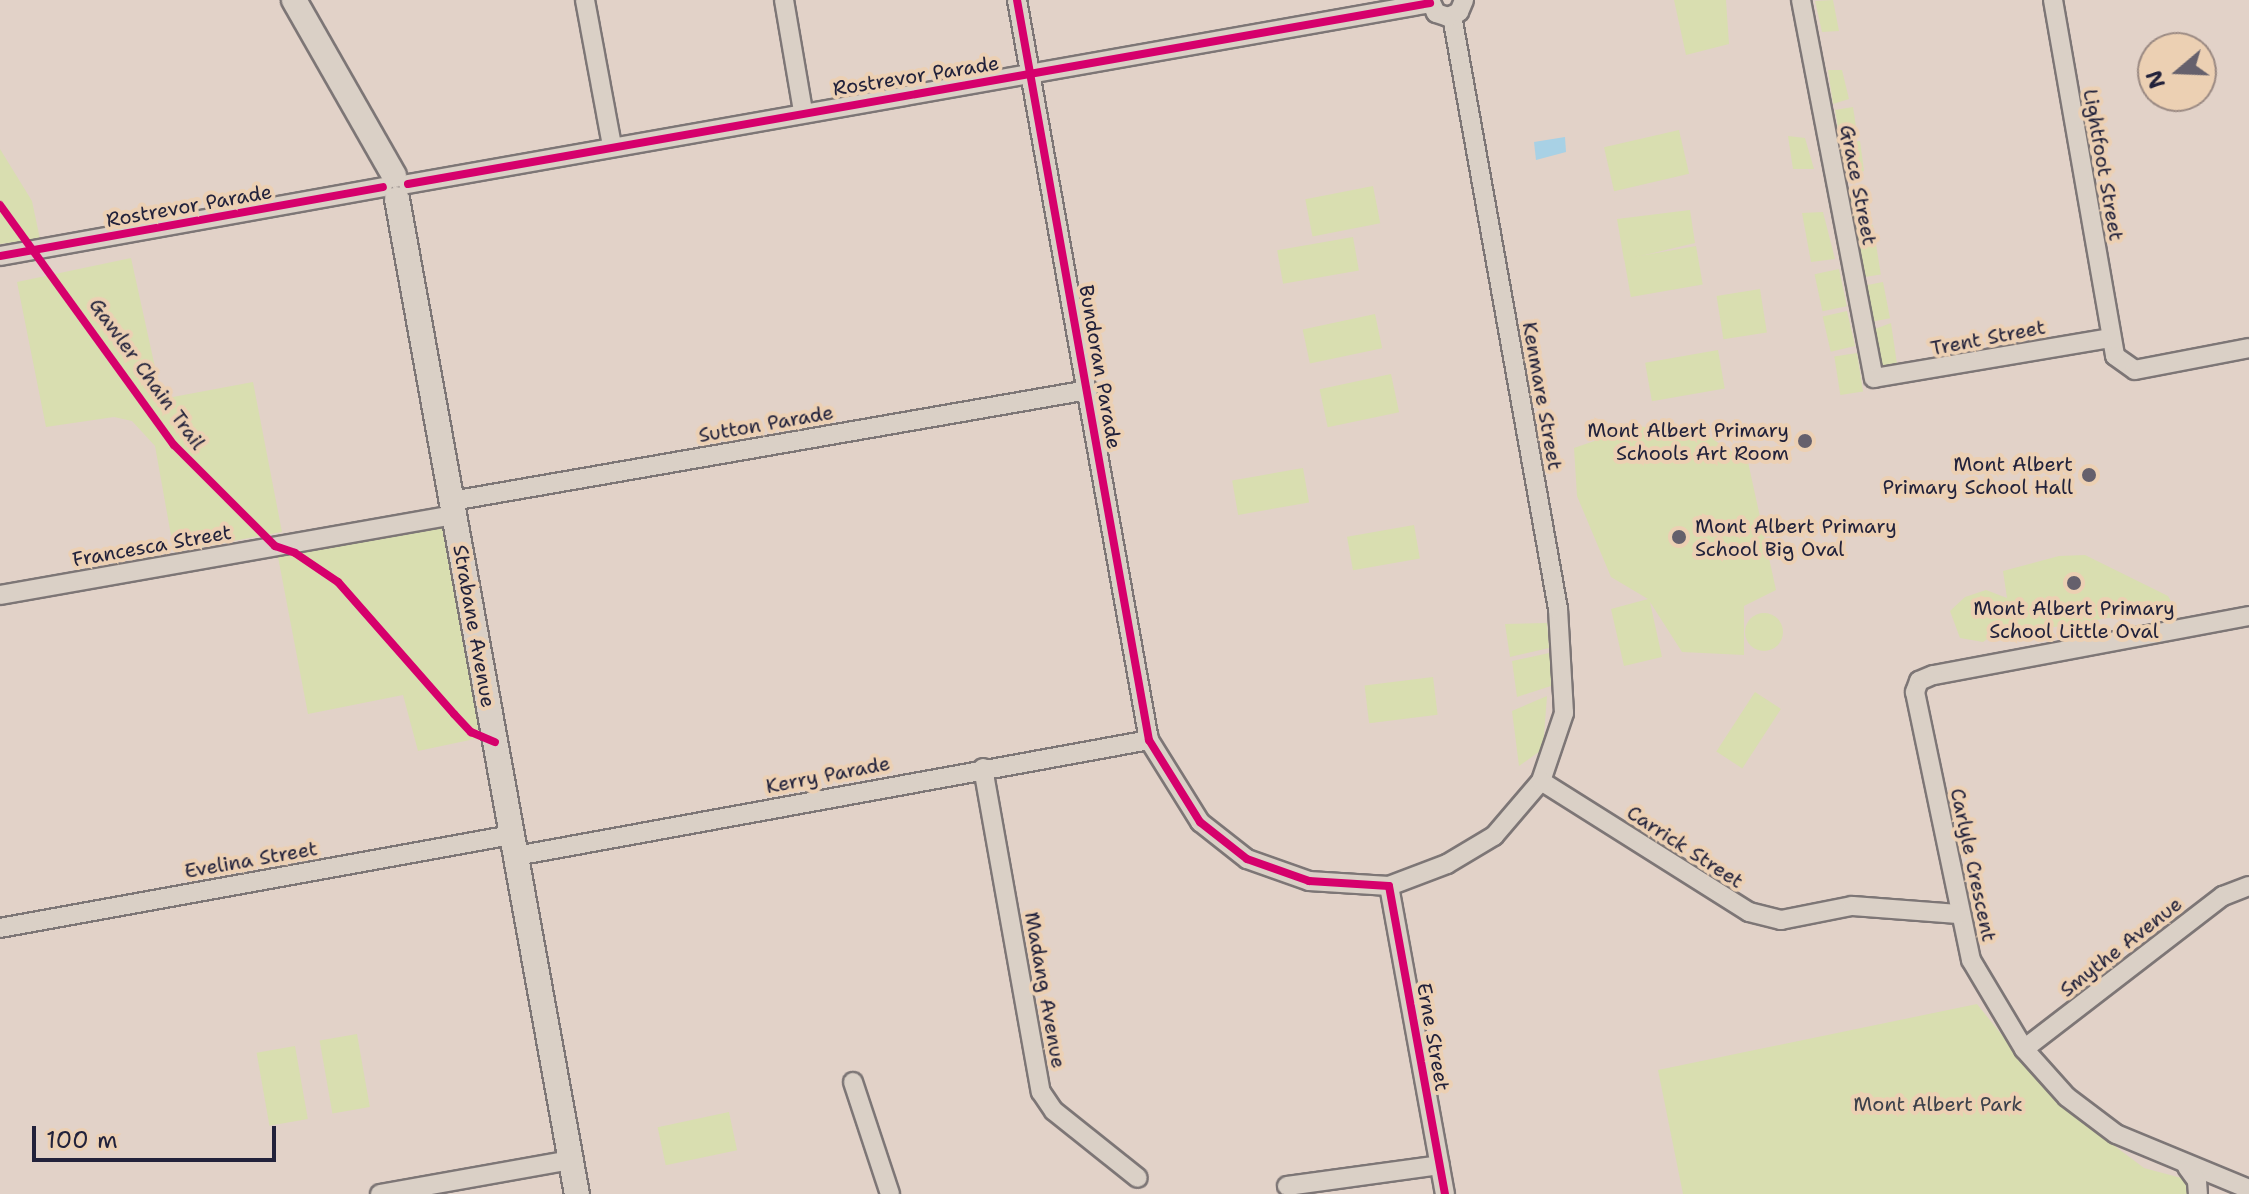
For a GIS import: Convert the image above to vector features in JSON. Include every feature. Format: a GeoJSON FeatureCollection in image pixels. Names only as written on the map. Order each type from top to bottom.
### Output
{"type":"FeatureCollection","features":[{"type":"Feature","properties":{"kind":"street","name":"Strabane Avenue"},"geometry":{"type":"LineString","coordinates":[[294,0],[396,186],[577,1194]]}},
{"type":"Feature","properties":{"kind":"street"},"geometry":{"type":"LineString","coordinates":[[585,0],[612,146]]}},
{"type":"Feature","properties":{"kind":"street"},"geometry":{"type":"LineString","coordinates":[[784,0],[803,111]]}},
{"type":"Feature","properties":{"kind":"street","name":"Bundoran Parade"},"geometry":{"type":"LineString","coordinates":[[1017,0],[1149,740]]}},
{"type":"Feature","properties":{"kind":"street"},"geometry":{"type":"LineString","coordinates":[[1430,1],[1440,16],[1452,16],[1464,0]]}},
{"type":"Feature","properties":{"kind":"street","name":"Grace Street"},"geometry":{"type":"LineString","coordinates":[[1801,0],[1874,378]]}},
{"type":"Feature","properties":{"kind":"street","name":"Lightfoot Street"},"geometry":{"type":"LineString","coordinates":[[2053,0],[2110,338]]}},
{"type":"Feature","properties":{"kind":"street","name":"Rostrevor Parade"},"geometry":{"type":"LineString","coordinates":[[0,256],[1430,1]]}},
{"type":"Feature","properties":{"kind":"street","name":"Kenmare Street"},"geometry":{"type":"LineString","coordinates":[[1452,16],[1558,609],[1564,713],[1541,781]]}},
{"type":"Feature","properties":{"kind":"street"},"geometry":{"type":"LineString","coordinates":[[2110,338],[2115,356],[2135,370],[2249,348]]}},
{"type":"Feature","properties":{"kind":"street","name":"Trent Street"},"geometry":{"type":"LineString","coordinates":[[1874,378],[2110,338]]}},
{"type":"Feature","properties":{"kind":"street","name":"Sutton Parade"},"geometry":{"type":"LineString","coordinates":[[453,508],[1088,390]]}},
{"type":"Feature","properties":{"kind":"street","name":"Francesca Street"},"geometry":{"type":"LineString","coordinates":[[0,595],[453,508]]}},
{"type":"Feature","properties":{"kind":"street","name":"Carlyle Crescent"},"geometry":{"type":"LineString","coordinates":[[2249,616],[1933,675],[1919,681],[1915,692],[1971,960],[2024,1049],[2067,1097],[2116,1134],[2187,1167],[2249,1189]]}},
{"type":"Feature","properties":{"kind":"street"},"geometry":{"type":"LineString","coordinates":[[1149,740],[1200,822],[1247,859],[1309,881],[1389,886],[1447,864],[1494,836],[1541,781]]}},
{"type":"Feature","properties":{"kind":"street","name":"Kerry Parade"},"geometry":{"type":"LineString","coordinates":[[513,845],[1149,740]]}},
{"type":"Feature","properties":{"kind":"street","name":"Madang Avenue"},"geometry":{"type":"LineString","coordinates":[[983,768],[1041,1092],[1054,1111],[1138,1178]]}},
{"type":"Feature","properties":{"kind":"street","name":"Carrick Street"},"geometry":{"type":"LineString","coordinates":[[1541,781],[1749,912],[1781,920],[1852,906],[1959,914]]}},
{"type":"Feature","properties":{"kind":"street","name":"Evelina Street"},"geometry":{"type":"LineString","coordinates":[[0,928],[513,845]]}},
{"type":"Feature","properties":{"kind":"street","name":"Erne Street"},"geometry":{"type":"LineString","coordinates":[[1389,886],[1445,1194]]}},
{"type":"Feature","properties":{"kind":"street","name":"Smythe Avenue"},"geometry":{"type":"LineString","coordinates":[[2024,1049],[2223,896],[2249,886]]}},
{"type":"Feature","properties":{"kind":"street"},"geometry":{"type":"LineString","coordinates":[[853,1082],[871,1124],[890,1194]]}},
{"type":"Feature","properties":{"kind":"street"},"geometry":{"type":"LineString","coordinates":[[380,1194],[571,1160]]}},
{"type":"Feature","properties":{"kind":"street"},"geometry":{"type":"LineString","coordinates":[[1287,1186],[1440,1165]]}},
{"type":"Feature","properties":{"kind":"street"},"geometry":{"type":"LineString","coordinates":[[2187,1167],[2197,1181],[2198,1194]]}},
{"type":"Feature","properties":{"kind":"green space"},"geometry":{"type":"Polygon","coordinates":[[[1674,0],[1726,0],[1729,44],[1686,55],[1674,0]]]}},
{"type":"Feature","properties":{"kind":"green space"},"geometry":{"type":"Polygon","coordinates":[[[1833,0],[1839,31],[1822,32],[1815,1],[1833,0]]]}},
{"type":"Feature","properties":{"kind":"green space"},"geometry":{"type":"Polygon","coordinates":[[[1828,70],[1842,70],[1849,99],[1833,104],[1828,70]]]}},
{"type":"Feature","properties":{"kind":"green space"},"geometry":{"type":"Polygon","coordinates":[[[1853,107],[1856,127],[1839,134],[1835,110],[1853,107]]]}},
{"type":"Feature","properties":{"kind":"green space"},"geometry":{"type":"Polygon","coordinates":[[[1679,130],[1689,174],[1614,191],[1604,147],[1679,130]]]}},
{"type":"Feature","properties":{"kind":"green space"},"geometry":{"type":"Polygon","coordinates":[[[1788,136],[1805,138],[1814,169],[1793,169],[1788,136]]]}},
{"type":"Feature","properties":{"kind":"green space"},"geometry":{"type":"Polygon","coordinates":[[[1860,141],[1864,171],[1847,176],[1840,143],[1860,141]]]}},
{"type":"Feature","properties":{"kind":"green space"},"geometry":{"type":"Polygon","coordinates":[[[0,149],[32,201],[40,239],[0,244],[0,149]]]}},
{"type":"Feature","properties":{"kind":"green space"},"geometry":{"type":"Polygon","coordinates":[[[1373,186],[1380,223],[1313,236],[1305,199],[1373,186]]]}},
{"type":"Feature","properties":{"kind":"green space"},"geometry":{"type":"Polygon","coordinates":[[[1866,187],[1869,215],[1851,220],[1846,190],[1866,187]]]}},
{"type":"Feature","properties":{"kind":"green space"},"geometry":{"type":"Polygon","coordinates":[[[1690,210],[1695,243],[1624,260],[1617,219],[1690,210]]]}},
{"type":"Feature","properties":{"kind":"green space"},"geometry":{"type":"Polygon","coordinates":[[[1823,212],[1835,259],[1811,262],[1802,213],[1823,212]]]}},
{"type":"Feature","properties":{"kind":"green space"},"geometry":{"type":"Polygon","coordinates":[[[1873,225],[1881,274],[1863,277],[1855,228],[1873,225]]]}},
{"type":"Feature","properties":{"kind":"green space"},"geometry":{"type":"Polygon","coordinates":[[[1353,237],[1359,270],[1283,284],[1277,250],[1353,237]]]}},
{"type":"Feature","properties":{"kind":"green space"},"geometry":{"type":"Polygon","coordinates":[[[1696,246],[1703,284],[1631,297],[1624,259],[1696,246]]]}},
{"type":"Feature","properties":{"kind":"green space"},"geometry":{"type":"Polygon","coordinates":[[[131,258],[162,399],[253,382],[282,532],[174,552],[155,446],[132,421],[114,417],[46,427],[17,282],[131,258]]]}},
{"type":"Feature","properties":{"kind":"green space"},"geometry":{"type":"Polygon","coordinates":[[[1839,269],[1847,306],[1822,311],[1815,274],[1839,269]]]}},
{"type":"Feature","properties":{"kind":"green space"},"geometry":{"type":"Polygon","coordinates":[[[1883,282],[1890,318],[1873,322],[1866,285],[1883,282]]]}},
{"type":"Feature","properties":{"kind":"green space"},"geometry":{"type":"Polygon","coordinates":[[[1760,289],[1767,332],[1723,339],[1717,296],[1760,289]]]}},
{"type":"Feature","properties":{"kind":"green space"},"geometry":{"type":"Polygon","coordinates":[[[1847,311],[1855,346],[1831,352],[1823,317],[1847,311]]]}},
{"type":"Feature","properties":{"kind":"green space"},"geometry":{"type":"Polygon","coordinates":[[[1375,314],[1382,348],[1310,364],[1303,329],[1375,314]]]}},
{"type":"Feature","properties":{"kind":"green space"},"geometry":{"type":"Polygon","coordinates":[[[1891,323],[1897,364],[1879,368],[1875,329],[1891,323]]]}},
{"type":"Feature","properties":{"kind":"green space"},"geometry":{"type":"Polygon","coordinates":[[[1718,350],[1725,388],[1652,401],[1645,363],[1718,350]]]}},
{"type":"Feature","properties":{"kind":"green space"},"geometry":{"type":"Polygon","coordinates":[[[1857,353],[1863,392],[1840,395],[1834,357],[1857,353]]]}},
{"type":"Feature","properties":{"kind":"green space"},"geometry":{"type":"Polygon","coordinates":[[[1391,374],[1399,412],[1328,427],[1320,389],[1391,374]]]}},
{"type":"Feature","properties":{"kind":"green space","name":"Mont Albert Primary School Big Oval"},"geometry":{"type":"Polygon","coordinates":[[[1638,426],[1708,436],[1748,462],[1776,590],[1744,606],[1744,655],[1682,652],[1650,602],[1662,657],[1624,666],[1611,609],[1648,599],[1611,577],[1577,496],[1574,448],[1638,426]]]}},
{"type":"Feature","properties":{"kind":"green space"},"geometry":{"type":"Polygon","coordinates":[[[1303,468],[1309,502],[1238,515],[1232,481],[1303,468]]]}},
{"type":"Feature","properties":{"kind":"green space"},"geometry":{"type":"Polygon","coordinates":[[[1414,525],[1420,558],[1353,570],[1347,537],[1414,525]]]}},
{"type":"Feature","properties":{"kind":"green space"},"geometry":{"type":"Polygon","coordinates":[[[446,527],[484,737],[418,751],[403,695],[308,714],[278,557],[446,527]]]}},
{"type":"Feature","properties":{"kind":"green space","name":"Mont Albert Primary School Little Oval"},"geometry":{"type":"Polygon","coordinates":[[[2085,555],[2168,596],[2174,607],[2013,634],[2011,623],[1983,642],[1960,638],[1950,611],[1965,597],[1986,590],[2007,598],[2003,571],[2059,556],[2085,555]]]}},
{"type":"Feature","properties":{"kind":"green space"},"geometry":{"type":"Polygon","coordinates":[[[1764,613],[1778,618],[1783,632],[1778,646],[1764,651],[1750,646],[1745,632],[1750,618],[1764,613]]]}},
{"type":"Feature","properties":{"kind":"green space"},"geometry":{"type":"Polygon","coordinates":[[[1547,623],[1549,648],[1510,657],[1505,624],[1547,623]]]}},
{"type":"Feature","properties":{"kind":"green space"},"geometry":{"type":"Polygon","coordinates":[[[1549,653],[1554,685],[1517,697],[1512,661],[1549,653]]]}},
{"type":"Feature","properties":{"kind":"green space"},"geometry":{"type":"Polygon","coordinates":[[[1433,677],[1438,715],[1369,723],[1365,685],[1433,677]]]}},
{"type":"Feature","properties":{"kind":"green space"},"geometry":{"type":"Polygon","coordinates":[[[1755,692],[1781,709],[1742,768],[1716,752],[1755,692]]]}},
{"type":"Feature","properties":{"kind":"green space"},"geometry":{"type":"Polygon","coordinates":[[[1547,696],[1543,749],[1519,766],[1512,711],[1547,696]]]}},
{"type":"Feature","properties":{"kind":"green space","name":"Mont Albert Park"},"geometry":{"type":"Polygon","coordinates":[[[1977,1004],[2055,1101],[2144,1168],[2185,1179],[2190,1194],[1683,1194],[1658,1070],[1977,1004]]]}},
{"type":"Feature","properties":{"kind":"green space"},"geometry":{"type":"Polygon","coordinates":[[[357,1034],[370,1107],[332,1113],[320,1041],[357,1034]]]}},
{"type":"Feature","properties":{"kind":"green space"},"geometry":{"type":"Polygon","coordinates":[[[295,1046],[308,1119],[269,1126],[257,1053],[295,1046]]]}},
{"type":"Feature","properties":{"kind":"green space"},"geometry":{"type":"Polygon","coordinates":[[[729,1112],[737,1150],[666,1165],[658,1127],[729,1112]]]}},
{"type":"Feature","properties":{"kind":"water"},"geometry":{"type":"Polygon","coordinates":[[[1565,137],[1566,152],[1536,160],[1534,142],[1565,137]]]}},
{"type":"Feature","properties":{"kind":"cycle path"},"geometry":{"type":"LineString","coordinates":[[1017,0],[1149,740],[1200,822],[1247,859],[1309,881],[1389,886],[1445,1194]]}},
{"type":"Feature","properties":{"kind":"cycle path"},"geometry":{"type":"LineString","coordinates":[[408,184],[1430,3]]}},
{"type":"Feature","properties":{"kind":"cycle path"},"geometry":{"type":"LineString","coordinates":[[0,256],[383,187]]}},
{"type":"Feature","properties":{"kind":"cycle path","name":"Gawler Chain Trail"},"geometry":{"type":"LineString","coordinates":[[0,205],[174,445],[275,546],[295,553],[338,582],[471,732],[495,742]]}},
{"type":"Feature","properties":{"kind":"place","name":"Mont Albert Primary Schools Art Room"},"geometry":{"type":"Point","coordinates":[1805,441]}},
{"type":"Feature","properties":{"kind":"place","name":"Mont Albert Primary School Hall"},"geometry":{"type":"Point","coordinates":[2089,475]}},
{"type":"Feature","properties":{"kind":"place","name":"Mont Albert Primary School Big Oval"},"geometry":{"type":"Point","coordinates":[1679,537]}},
{"type":"Feature","properties":{"kind":"place","name":"Mont Albert Primary School Little Oval"},"geometry":{"type":"Point","coordinates":[2074,583]}}]}
